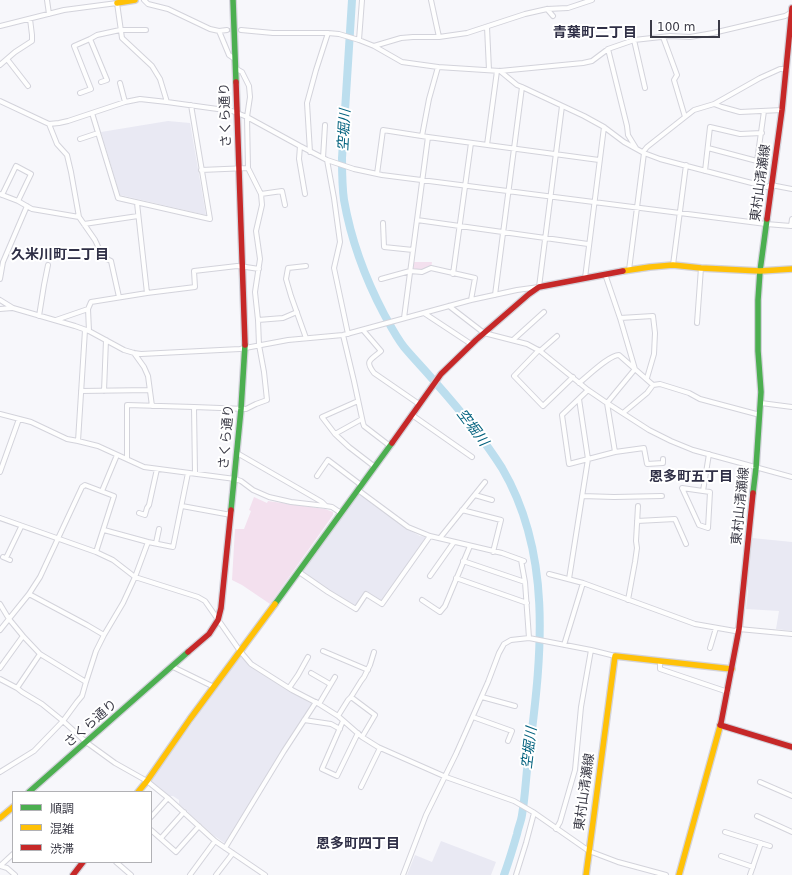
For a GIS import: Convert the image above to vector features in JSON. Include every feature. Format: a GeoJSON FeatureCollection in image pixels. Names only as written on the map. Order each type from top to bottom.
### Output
{"type":"FeatureCollection","features":[{"type":"Feature","properties":{"kind":"street"},"geometry":{"type":"LineString","coordinates":[[47,0],[49,14]]}},
{"type":"Feature","properties":{"kind":"street"},"geometry":{"type":"LineString","coordinates":[[0,26],[64,10],[135,0]]}},
{"type":"Feature","properties":{"kind":"street"},"geometry":{"type":"LineString","coordinates":[[144,0],[148,4],[168,9],[210,29],[219,31],[227,30]]}},
{"type":"Feature","properties":{"kind":"street","name":"さくら通り"},"geometry":{"type":"LineString","coordinates":[[30,791],[173,667],[209,634],[218,620],[221,608],[235,479],[245,348],[233,0]]}},
{"type":"Feature","properties":{"kind":"street"},"geometry":{"type":"LineString","coordinates":[[359,40],[362,0]]}},
{"type":"Feature","properties":{"kind":"street"},"geometry":{"type":"LineString","coordinates":[[431,0],[440,37]]}},
{"type":"Feature","properties":{"kind":"street"},"geometry":{"type":"LineString","coordinates":[[374,46],[401,38],[440,37],[467,33],[525,14],[547,9],[568,8],[592,0]]}},
{"type":"Feature","properties":{"kind":"street"},"geometry":{"type":"LineString","coordinates":[[114,2],[122,38],[152,66],[160,79],[167,102]]}},
{"type":"Feature","properties":{"kind":"street","name":"東村山清瀬線"},"geometry":{"type":"LineString","coordinates":[[678,875],[720,725],[728,692],[739,629],[756,468],[761,403],[758,351],[758,300],[760,271],[789,65],[792,8]]}},
{"type":"Feature","properties":{"kind":"street"},"geometry":{"type":"LineString","coordinates":[[547,9],[553,16]]}},
{"type":"Feature","properties":{"kind":"street"},"geometry":{"type":"LineString","coordinates":[[241,30],[273,33],[339,34],[374,46],[402,62],[438,67],[498,71],[583,63],[592,61],[608,48],[634,40],[670,36],[690,37],[713,33],[785,16],[792,12]]}},
{"type":"Feature","properties":{"kind":"street"},"geometry":{"type":"LineString","coordinates":[[0,65],[15,52],[32,41],[30,19]]}},
{"type":"Feature","properties":{"kind":"street"},"geometry":{"type":"LineString","coordinates":[[487,27],[489,70]]}},
{"type":"Feature","properties":{"kind":"street"},"geometry":{"type":"LineString","coordinates":[[80,93],[93,88],[74,46],[97,35],[120,30],[146,30]]}},
{"type":"Feature","properties":{"kind":"street"},"geometry":{"type":"LineString","coordinates":[[219,31],[229,55],[235,59]]}},
{"type":"Feature","properties":{"kind":"street"},"geometry":{"type":"LineString","coordinates":[[310,152],[307,103],[328,33]]}},
{"type":"Feature","properties":{"kind":"street"},"geometry":{"type":"LineString","coordinates":[[663,37],[677,75],[674,80],[685,117]]}},
{"type":"Feature","properties":{"kind":"street"},"geometry":{"type":"LineString","coordinates":[[90,39],[107,80],[101,82]]}},
{"type":"Feature","properties":{"kind":"street"},"geometry":{"type":"LineString","coordinates":[[634,40],[645,88]]}},
{"type":"Feature","properties":{"kind":"street"},"geometry":{"type":"LineString","coordinates":[[608,48],[628,135],[636,148]]}},
{"type":"Feature","properties":{"kind":"street"},"geometry":{"type":"LineString","coordinates":[[7,59],[28,86]]}},
{"type":"Feature","properties":{"kind":"street"},"geometry":{"type":"LineString","coordinates":[[628,270],[643,152],[647,147],[694,110],[714,104],[760,78],[789,65]]}},
{"type":"Feature","properties":{"kind":"street"},"geometry":{"type":"LineString","coordinates":[[422,136],[429,99],[438,67]]}},
{"type":"Feature","properties":{"kind":"street"},"geometry":{"type":"LineString","coordinates":[[127,459],[127,405],[246,409],[268,400],[259,345],[255,292],[260,259],[256,231],[262,205],[262,194],[248,168],[247,117],[250,97],[249,86],[242,72],[235,68]]}},
{"type":"Feature","properties":{"kind":"street"},"geometry":{"type":"LineString","coordinates":[[498,71],[522,88],[584,116],[604,127],[624,142],[660,159],[766,187],[771,185],[792,189]]}},
{"type":"Feature","properties":{"kind":"street"},"geometry":{"type":"LineString","coordinates":[[487,145],[498,71]]}},
{"type":"Feature","properties":{"kind":"street"},"geometry":{"type":"LineString","coordinates":[[120,83],[125,102]]}},
{"type":"Feature","properties":{"kind":"street"},"geometry":{"type":"LineString","coordinates":[[495,295],[522,88]]}},
{"type":"Feature","properties":{"kind":"street"},"geometry":{"type":"LineString","coordinates":[[0,101],[49,124],[64,122],[125,102],[140,99],[232,111],[247,117],[325,159],[354,169],[377,174],[766,224],[791,226],[792,219]]}},
{"type":"Feature","properties":{"kind":"street"},"geometry":{"type":"LineString","coordinates":[[714,104],[722,108],[740,112],[782,110]]}},
{"type":"Feature","properties":{"kind":"street"},"geometry":{"type":"LineString","coordinates":[[92,113],[118,198],[210,219],[191,105]]}},
{"type":"Feature","properties":{"kind":"street"},"geometry":{"type":"LineString","coordinates":[[139,791],[299,572],[441,374],[471,344],[539,287],[562,106]]}},
{"type":"Feature","properties":{"kind":"street"},"geometry":{"type":"LineString","coordinates":[[708,148],[757,161],[764,111]]}},
{"type":"Feature","properties":{"kind":"street"},"geometry":{"type":"LineString","coordinates":[[49,124],[57,144],[67,155],[79,217],[96,240],[103,257],[111,261],[120,297]]}},
{"type":"Feature","properties":{"kind":"street"},"geometry":{"type":"LineString","coordinates":[[325,125],[325,159],[334,198],[340,242],[334,268],[358,401],[364,426],[390,446]]}},
{"type":"Feature","properties":{"kind":"street"},"geometry":{"type":"LineString","coordinates":[[705,171],[710,126],[740,134],[762,133]]}},
{"type":"Feature","properties":{"kind":"street"},"geometry":{"type":"LineString","coordinates":[[585,278],[588,244],[604,127]]}},
{"type":"Feature","properties":{"kind":"street"},"geometry":{"type":"LineString","coordinates":[[377,174],[383,130],[600,160]]}},
{"type":"Feature","properties":{"kind":"street"},"geometry":{"type":"LineString","coordinates":[[80,140],[98,133]]}},
{"type":"Feature","properties":{"kind":"street"},"geometry":{"type":"LineString","coordinates":[[404,318],[428,137]]}},
{"type":"Feature","properties":{"kind":"street"},"geometry":{"type":"LineString","coordinates":[[453,274],[471,143]]}},
{"type":"Feature","properties":{"kind":"street"},"geometry":{"type":"LineString","coordinates":[[300,146],[299,159],[305,194]]}},
{"type":"Feature","properties":{"kind":"street"},"geometry":{"type":"LineString","coordinates":[[673,265],[686,165]]}},
{"type":"Feature","properties":{"kind":"street"},"geometry":{"type":"LineString","coordinates":[[18,201],[31,174],[16,166],[1,194],[32,209],[79,217]]}},
{"type":"Feature","properties":{"kind":"street"},"geometry":{"type":"LineString","coordinates":[[201,170],[248,168]]}},
{"type":"Feature","properties":{"kind":"street"},"geometry":{"type":"LineString","coordinates":[[262,194],[282,191],[285,205]]}},
{"type":"Feature","properties":{"kind":"street"},"geometry":{"type":"LineString","coordinates":[[137,203],[148,292]]}},
{"type":"Feature","properties":{"kind":"street"},"geometry":{"type":"LineString","coordinates":[[0,279],[4,262],[26,206]]}},
{"type":"Feature","properties":{"kind":"street"},"geometry":{"type":"LineString","coordinates":[[84,224],[138,216]]}},
{"type":"Feature","properties":{"kind":"street"},"geometry":{"type":"LineString","coordinates":[[417,220],[588,244]]}},
{"type":"Feature","properties":{"kind":"street"},"geometry":{"type":"LineString","coordinates":[[383,223],[384,247],[413,250]]}},
{"type":"Feature","properties":{"kind":"street"},"geometry":{"type":"LineString","coordinates":[[39,316],[48,265]]}},
{"type":"Feature","properties":{"kind":"street"},"geometry":{"type":"LineString","coordinates":[[0,300],[13,308],[56,320],[87,331],[124,350],[134,353],[240,349],[288,340],[346,335],[472,300],[517,290],[628,270],[673,265],[760,271],[792,269]]}},
{"type":"Feature","properties":{"kind":"street"},"geometry":{"type":"LineString","coordinates":[[78,441],[88,309],[91,302],[148,292],[195,287],[194,271],[242,266],[259,269]]}},
{"type":"Feature","properties":{"kind":"street"},"geometry":{"type":"LineString","coordinates":[[306,266],[288,268],[286,279],[290,296],[306,338]]}},
{"type":"Feature","properties":{"kind":"street"},"geometry":{"type":"LineString","coordinates":[[381,279],[410,271],[422,272],[431,268],[475,278],[472,300]]}},
{"type":"Feature","properties":{"kind":"street"},"geometry":{"type":"LineString","coordinates":[[698,323],[700,268]]}},
{"type":"Feature","properties":{"kind":"street"},"geometry":{"type":"LineString","coordinates":[[605,274],[636,369]]}},
{"type":"Feature","properties":{"kind":"street"},"geometry":{"type":"LineString","coordinates":[[449,306],[484,333],[527,344],[540,350],[579,383],[606,403],[649,430],[671,441],[756,468],[792,477]]}},
{"type":"Feature","properties":{"kind":"street"},"geometry":{"type":"LineString","coordinates":[[0,309],[13,308]]}},
{"type":"Feature","properties":{"kind":"street"},"geometry":{"type":"LineString","coordinates":[[56,320],[88,309]]}},
{"type":"Feature","properties":{"kind":"street"},"geometry":{"type":"LineString","coordinates":[[258,320],[283,318],[297,312]]}},
{"type":"Feature","properties":{"kind":"street"},"geometry":{"type":"LineString","coordinates":[[513,340],[544,312]]}},
{"type":"Feature","properties":{"kind":"street"},"geometry":{"type":"LineString","coordinates":[[424,313],[471,344]]}},
{"type":"Feature","properties":{"kind":"street"},"geometry":{"type":"LineString","coordinates":[[620,318],[653,316],[655,333],[654,354],[647,378]]}},
{"type":"Feature","properties":{"kind":"street"},"geometry":{"type":"LineString","coordinates":[[363,330],[381,351],[370,361],[368,364],[369,367],[374,373],[419,404]]}},
{"type":"Feature","properties":{"kind":"street"},"geometry":{"type":"LineString","coordinates":[[557,336],[540,350],[514,376],[543,406],[573,377]]}},
{"type":"Feature","properties":{"kind":"street"},"geometry":{"type":"LineString","coordinates":[[104,391],[106,340]]}},
{"type":"Feature","properties":{"kind":"street"},"geometry":{"type":"LineString","coordinates":[[134,353],[144,367],[148,376],[152,406]]}},
{"type":"Feature","properties":{"kind":"street"},"geometry":{"type":"LineString","coordinates":[[579,383],[610,359],[619,354],[653,385]]}},
{"type":"Feature","properties":{"kind":"street"},"geometry":{"type":"LineString","coordinates":[[606,403],[636,369]]}},
{"type":"Feature","properties":{"kind":"street"},"geometry":{"type":"LineString","coordinates":[[622,414],[647,393],[653,385],[660,384],[689,393],[700,399],[760,415]]}},
{"type":"Feature","properties":{"kind":"street"},"geometry":{"type":"LineString","coordinates":[[81,391],[150,390]]}},
{"type":"Feature","properties":{"kind":"street"},"geometry":{"type":"LineString","coordinates":[[588,390],[562,415],[569,464],[615,452],[644,448],[648,466],[663,463],[663,459]]}},
{"type":"Feature","properties":{"kind":"street"},"geometry":{"type":"LineString","coordinates":[[569,579],[588,459],[579,399]]}},
{"type":"Feature","properties":{"kind":"street"},"geometry":{"type":"LineString","coordinates":[[358,401],[322,418],[335,434],[375,467]]}},
{"type":"Feature","properties":{"kind":"street"},"geometry":{"type":"LineString","coordinates":[[606,403],[615,452]]}},
{"type":"Feature","properties":{"kind":"street"},"geometry":{"type":"LineString","coordinates":[[761,403],[792,407]]}},
{"type":"Feature","properties":{"kind":"street"},"geometry":{"type":"LineString","coordinates":[[194,407],[195,473]]}},
{"type":"Feature","properties":{"kind":"street"},"geometry":{"type":"LineString","coordinates":[[0,414],[38,425],[67,439],[98,446],[144,467],[235,479],[241,481],[253,490],[269,497],[291,502],[326,506],[341,513]]}},
{"type":"Feature","properties":{"kind":"street"},"geometry":{"type":"LineString","coordinates":[[412,415],[472,457]]}},
{"type":"Feature","properties":{"kind":"street"},"geometry":{"type":"LineString","coordinates":[[0,472],[19,419]]}},
{"type":"Feature","properties":{"kind":"street"},"geometry":{"type":"LineString","coordinates":[[335,434],[362,419]]}},
{"type":"Feature","properties":{"kind":"street"},"geometry":{"type":"LineString","coordinates":[[237,453],[322,502],[326,506]]}},
{"type":"Feature","properties":{"kind":"street"},"geometry":{"type":"LineString","coordinates":[[703,491],[709,454]]}},
{"type":"Feature","properties":{"kind":"street"},"geometry":{"type":"LineString","coordinates":[[102,491],[118,455]]}},
{"type":"Feature","properties":{"kind":"street"},"geometry":{"type":"LineString","coordinates":[[317,476],[328,460],[408,527],[430,536],[512,556],[522,561],[530,638]]}},
{"type":"Feature","properties":{"kind":"street"},"geometry":{"type":"LineString","coordinates":[[139,513],[145,515],[149,505],[157,468]]}},
{"type":"Feature","properties":{"kind":"street"},"geometry":{"type":"LineString","coordinates":[[104,530],[173,547],[188,473]]}},
{"type":"Feature","properties":{"kind":"street"},"geometry":{"type":"LineString","coordinates":[[440,538],[485,482]]}},
{"type":"Feature","properties":{"kind":"street"},"geometry":{"type":"LineString","coordinates":[[0,630],[30,594],[40,577],[82,487],[86,485],[114,496],[96,552]]}},
{"type":"Feature","properties":{"kind":"street"},"geometry":{"type":"LineString","coordinates":[[682,488],[703,491],[710,492],[708,528],[698,525],[682,488]]}},
{"type":"Feature","properties":{"kind":"street"},"geometry":{"type":"LineString","coordinates":[[475,495],[492,500]]}},
{"type":"Feature","properties":{"kind":"street"},"geometry":{"type":"LineString","coordinates":[[582,496],[662,496]]}},
{"type":"Feature","properties":{"kind":"street"},"geometry":{"type":"LineString","coordinates":[[182,506],[231,515]]}},
{"type":"Feature","properties":{"kind":"street"},"geometry":{"type":"LineString","coordinates":[[628,600],[636,562],[638,506]]}},
{"type":"Feature","properties":{"kind":"street"},"geometry":{"type":"LineString","coordinates":[[462,510],[501,520],[493,552]]}},
{"type":"Feature","properties":{"kind":"street"},"geometry":{"type":"LineString","coordinates":[[0,518],[96,552],[114,560],[135,577],[205,601],[240,651],[251,664],[338,716],[362,737],[380,748],[446,777],[513,800],[589,851],[618,862],[666,875]]}},
{"type":"Feature","properties":{"kind":"street"},"geometry":{"type":"LineString","coordinates":[[637,521],[675,519],[686,544]]}},
{"type":"Feature","properties":{"kind":"street"},"geometry":{"type":"LineString","coordinates":[[6,558],[22,526]]}},
{"type":"Feature","properties":{"kind":"street"},"geometry":{"type":"LineString","coordinates":[[156,543],[159,529]]}},
{"type":"Feature","properties":{"kind":"street"},"geometry":{"type":"LineString","coordinates":[[299,572],[356,609],[366,594],[382,604],[430,536]]}},
{"type":"Feature","properties":{"kind":"street"},"geometry":{"type":"LineString","coordinates":[[0,772],[34,751],[63,721],[82,696],[96,651],[123,603],[135,577],[148,542]]}},
{"type":"Feature","properties":{"kind":"street"},"geometry":{"type":"LineString","coordinates":[[430,576],[454,542]]}},
{"type":"Feature","properties":{"kind":"street"},"geometry":{"type":"LineString","coordinates":[[422,600],[440,612],[445,606],[470,546]]}},
{"type":"Feature","properties":{"kind":"street"},"geometry":{"type":"LineString","coordinates":[[463,561],[525,582]]}},
{"type":"Feature","properties":{"kind":"street"},"geometry":{"type":"LineString","coordinates":[[549,574],[584,583],[695,624],[735,631],[739,629],[792,634]]}},
{"type":"Feature","properties":{"kind":"street"},"geometry":{"type":"LineString","coordinates":[[456,578],[527,603]]}},
{"type":"Feature","properties":{"kind":"street"},"geometry":{"type":"LineString","coordinates":[[564,645],[584,583]]}},
{"type":"Feature","properties":{"kind":"street"},"geometry":{"type":"LineString","coordinates":[[30,594],[104,635]]}},
{"type":"Feature","properties":{"kind":"street"},"geometry":{"type":"LineString","coordinates":[[0,604],[9,619],[40,654],[86,682]]}},
{"type":"Feature","properties":{"kind":"street"},"geometry":{"type":"LineString","coordinates":[[710,648],[716,628]]}},
{"type":"Feature","properties":{"kind":"street"},"geometry":{"type":"LineString","coordinates":[[0,668],[23,636]]}},
{"type":"Feature","properties":{"kind":"street"},"geometry":{"type":"LineString","coordinates":[[403,875],[426,815],[446,777],[504,644],[511,640],[530,638],[615,656],[732,670]]}},
{"type":"Feature","properties":{"kind":"street"},"geometry":{"type":"LineString","coordinates":[[556,829],[560,822],[575,770],[581,707],[591,650]]}},
{"type":"Feature","properties":{"kind":"street"},"geometry":{"type":"LineString","coordinates":[[323,651],[368,670]]}},
{"type":"Feature","properties":{"kind":"street"},"geometry":{"type":"LineString","coordinates":[[338,716],[368,670],[374,652]]}},
{"type":"Feature","properties":{"kind":"street"},"geometry":{"type":"LineString","coordinates":[[17,688],[40,654]]}},
{"type":"Feature","properties":{"kind":"street","name":"東村山清瀬線"},"geometry":{"type":"LineString","coordinates":[[586,875],[615,656]]}},
{"type":"Feature","properties":{"kind":"street"},"geometry":{"type":"LineString","coordinates":[[289,688],[308,657]]}},
{"type":"Feature","properties":{"kind":"street"},"geometry":{"type":"LineString","coordinates":[[660,662],[660,669],[728,692]]}},
{"type":"Feature","properties":{"kind":"street"},"geometry":{"type":"LineString","coordinates":[[173,667],[214,687]]}},
{"type":"Feature","properties":{"kind":"street"},"geometry":{"type":"LineString","coordinates":[[311,673],[330,684]]}},
{"type":"Feature","properties":{"kind":"street"},"geometry":{"type":"LineString","coordinates":[[225,848],[304,720],[334,677]]}},
{"type":"Feature","properties":{"kind":"street"},"geometry":{"type":"LineString","coordinates":[[0,679],[42,704],[86,742],[115,763],[147,781],[216,841],[265,875]]}},
{"type":"Feature","properties":{"kind":"street"},"geometry":{"type":"LineString","coordinates":[[351,697],[375,715],[362,737]]}},
{"type":"Feature","properties":{"kind":"street"},"geometry":{"type":"LineString","coordinates":[[482,697],[515,706]]}},
{"type":"Feature","properties":{"kind":"street"},"geometry":{"type":"LineString","coordinates":[[473,717],[512,731]]}},
{"type":"Feature","properties":{"kind":"street"},"geometry":{"type":"LineString","coordinates":[[304,720],[331,724],[340,729]]}},
{"type":"Feature","properties":{"kind":"street"},"geometry":{"type":"LineString","coordinates":[[343,721],[322,769],[338,776],[358,733]]}},
{"type":"Feature","properties":{"kind":"street"},"geometry":{"type":"LineString","coordinates":[[720,725],[792,747]]}},
{"type":"Feature","properties":{"kind":"street"},"geometry":{"type":"LineString","coordinates":[[508,741],[513,726]]}},
{"type":"Feature","properties":{"kind":"street"},"geometry":{"type":"LineString","coordinates":[[361,787],[380,748]]}},
{"type":"Feature","properties":{"kind":"street"},"geometry":{"type":"LineString","coordinates":[[760,782],[792,796]]}},
{"type":"Feature","properties":{"kind":"street"},"geometry":{"type":"LineString","coordinates":[[152,816],[168,798]]}},
{"type":"Feature","properties":{"kind":"street"},"geometry":{"type":"LineString","coordinates":[[0,818],[12,807]]}},
{"type":"Feature","properties":{"kind":"street"},"geometry":{"type":"LineString","coordinates":[[160,838],[184,812]]}},
{"type":"Feature","properties":{"kind":"street"},"geometry":{"type":"LineString","coordinates":[[516,875],[533,813]]}},
{"type":"Feature","properties":{"kind":"street"},"geometry":{"type":"LineString","coordinates":[[757,816],[792,832]]}},
{"type":"Feature","properties":{"kind":"street"},"geometry":{"type":"LineString","coordinates":[[152,831],[176,852],[199,826]]}},
{"type":"Feature","properties":{"kind":"street"},"geometry":{"type":"LineString","coordinates":[[725,832],[770,846]]}},
{"type":"Feature","properties":{"kind":"street"},"geometry":{"type":"LineString","coordinates":[[190,875],[216,841]]}},
{"type":"Feature","properties":{"kind":"street"},"geometry":{"type":"LineString","coordinates":[[750,875],[761,843]]}},
{"type":"Feature","properties":{"kind":"street"},"geometry":{"type":"LineString","coordinates":[[216,875],[233,853]]}},
{"type":"Feature","properties":{"kind":"street"},"geometry":{"type":"LineString","coordinates":[[12,855],[0,866],[6,868],[15,875]]}},
{"type":"Feature","properties":{"kind":"street"},"geometry":{"type":"LineString","coordinates":[[721,856],[753,867]]}},
{"type":"Feature","properties":{"kind":"street"},"geometry":{"type":"LineString","coordinates":[[73,875],[82,863]]}},
{"type":"Feature","properties":{"kind":"street"},"geometry":{"type":"LineString","coordinates":[[117,863],[131,875]]}},
{"type":"Feature","properties":{"kind":"shaded area"},"geometry":{"type":"Polygon","coordinates":[[[168,121],[190,123],[206,215],[120,195],[101,132],[168,121]]]}},
{"type":"Feature","properties":{"kind":"shaded area"},"geometry":{"type":"Polygon","coordinates":[[[411,262],[432,262],[431,268],[422,272],[410,271],[411,262]]]}},
{"type":"Feature","properties":{"kind":"shaded area"},"geometry":{"type":"Polygon","coordinates":[[[359,493],[407,529],[420,536],[427,537],[381,602],[366,592],[355,607],[301,572],[359,493]]]}},
{"type":"Feature","properties":{"kind":"shaded area"},"geometry":{"type":"Polygon","coordinates":[[[254,497],[267,503],[268,501],[325,509],[333,512],[333,515],[270,604],[232,580],[235,529],[244,529],[251,511],[249,510],[254,497]]]}},
{"type":"Feature","properties":{"kind":"shaded area"},"geometry":{"type":"Polygon","coordinates":[[[752,538],[792,542],[792,631],[776,629],[779,611],[746,609],[752,538]]]}},
{"type":"Feature","properties":{"kind":"shaded area"},"geometry":{"type":"Polygon","coordinates":[[[240,657],[267,677],[312,704],[226,844],[213,835],[179,804],[179,800],[173,796],[169,796],[152,782],[152,779],[240,657]]]}},
{"type":"Feature","properties":{"kind":"shaded area"},"geometry":{"type":"Polygon","coordinates":[[[441,841],[496,862],[491,875],[407,875],[415,855],[432,862],[441,841]]]}},
{"type":"Feature","properties":{"kind":"waterway","name":"空堀川"},"geometry":{"type":"LineString","coordinates":[[352,0],[342,158],[342,184],[347,215],[355,244],[371,287],[398,339],[470,424],[502,468],[518,500],[529,534],[536,569],[540,639],[538,675],[522,818],[504,875]]}},
{"type":"Feature","properties":{"kind":"tunnel"},"geometry":{"type":"LineString","coordinates":[[227,30],[241,30]]}},
{"type":"Feature","properties":{"kind":"traffic: fast"},"geometry":{"type":"LineString","coordinates":[[233,0],[236,82]]}},
{"type":"Feature","properties":{"kind":"traffic: fast"},"geometry":{"type":"LineString","coordinates":[[753,493],[761,392],[758,351],[758,300],[760,271],[767,219]]}},
{"type":"Feature","properties":{"kind":"traffic: fast"},"geometry":{"type":"LineString","coordinates":[[231,510],[241,409],[245,345]]}},
{"type":"Feature","properties":{"kind":"traffic: fast"},"geometry":{"type":"LineString","coordinates":[[275,604],[392,443]]}},
{"type":"Feature","properties":{"kind":"traffic: fast"},"geometry":{"type":"LineString","coordinates":[[30,791],[188,652]]}},
{"type":"Feature","properties":{"kind":"traffic: slow"},"geometry":{"type":"LineString","coordinates":[[117,3],[135,0]]}},
{"type":"Feature","properties":{"kind":"traffic: slow"},"geometry":{"type":"LineString","coordinates":[[623,271],[673,265],[760,271],[792,269]]}},
{"type":"Feature","properties":{"kind":"traffic: slow"},"geometry":{"type":"LineString","coordinates":[[139,791],[275,604]]}},
{"type":"Feature","properties":{"kind":"traffic: slow"},"geometry":{"type":"LineString","coordinates":[[586,875],[615,656],[732,669]]}},
{"type":"Feature","properties":{"kind":"traffic: slow"},"geometry":{"type":"LineString","coordinates":[[679,875],[721,723]]}},
{"type":"Feature","properties":{"kind":"traffic: slow"},"geometry":{"type":"LineString","coordinates":[[0,818],[12,808]]}},
{"type":"Feature","properties":{"kind":"traffic: jam"},"geometry":{"type":"LineString","coordinates":[[767,219],[782,110],[792,8]]}},
{"type":"Feature","properties":{"kind":"traffic: jam"},"geometry":{"type":"LineString","coordinates":[[236,82],[245,345]]}},
{"type":"Feature","properties":{"kind":"traffic: jam"},"geometry":{"type":"LineString","coordinates":[[392,443],[441,374],[476,340],[529,294],[539,287],[623,271]]}},
{"type":"Feature","properties":{"kind":"traffic: jam"},"geometry":{"type":"LineString","coordinates":[[721,723],[739,629],[753,493]]}},
{"type":"Feature","properties":{"kind":"traffic: jam"},"geometry":{"type":"LineString","coordinates":[[188,652],[209,634],[218,620],[221,608],[231,510]]}},
{"type":"Feature","properties":{"kind":"traffic: jam"},"geometry":{"type":"LineString","coordinates":[[720,725],[792,747]]}},
{"type":"Feature","properties":{"kind":"traffic: jam"},"geometry":{"type":"LineString","coordinates":[[73,875],[82,863]]}},
{"type":"Feature","properties":{"kind":"district","name":"青葉町二丁目"},"geometry":{"type":"Point","coordinates":[595,33]}},
{"type":"Feature","properties":{"kind":"district","name":"久米川町二丁目"},"geometry":{"type":"Point","coordinates":[60,255]}},
{"type":"Feature","properties":{"kind":"district","name":"恩多町五丁目"},"geometry":{"type":"Point","coordinates":[691,477]}},
{"type":"Feature","properties":{"kind":"district","name":"恩多町四丁目"},"geometry":{"type":"Point","coordinates":[358,844]}}]}
